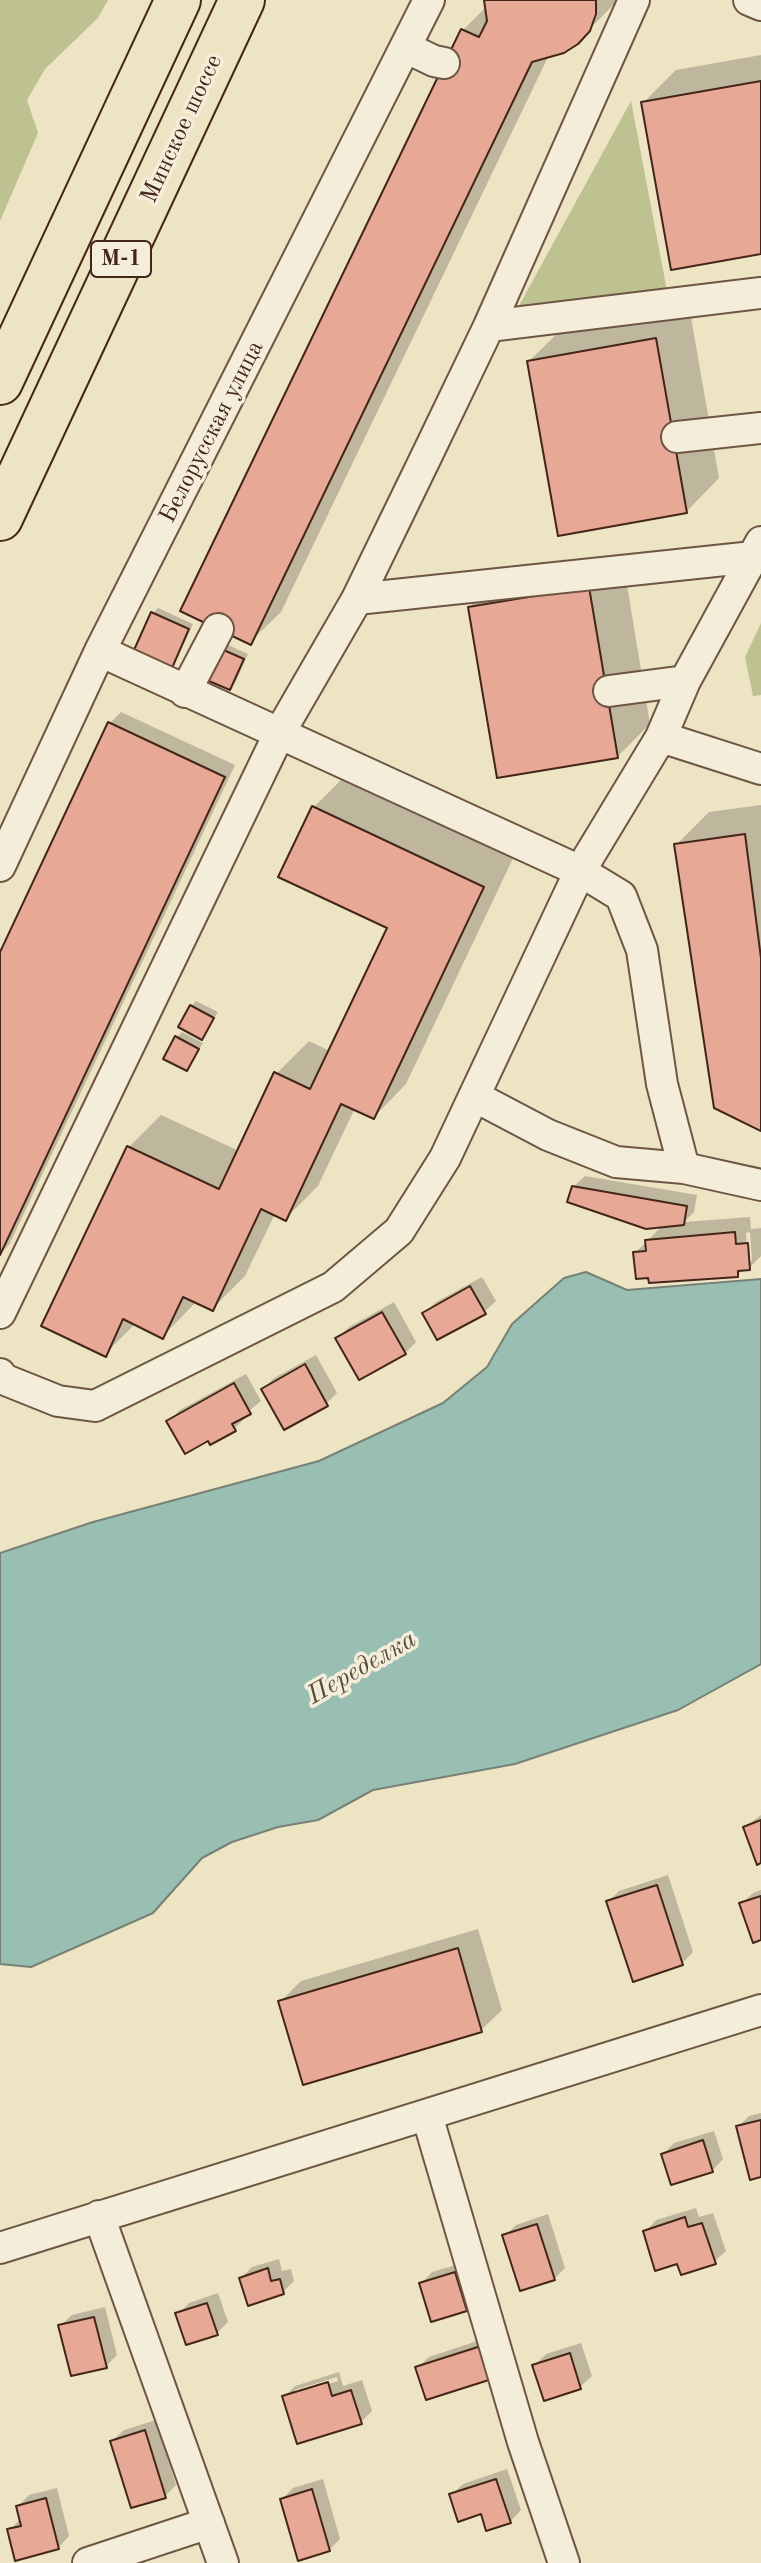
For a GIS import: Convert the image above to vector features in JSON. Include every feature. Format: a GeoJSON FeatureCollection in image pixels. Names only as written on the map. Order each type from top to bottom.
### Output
{"type":"FeatureCollection","features":[{"type":"Feature","properties":{"kind":"highway","name":"М-1"},"geometry":{"type":"LineString","coordinates":[[0,382],[15,320],[178,0]]}},
{"type":"Feature","properties":{"kind":"highway","name":"Минское шоссе"},"geometry":{"type":"LineString","coordinates":[[0,518],[242,0]]}},
{"type":"Feature","properties":{"kind":"street","name":"Белорусская улица"},"geometry":{"type":"LineString","coordinates":[[0,866],[100,651],[429,0]]}},
{"type":"Feature","properties":{"kind":"street"},"geometry":{"type":"LineString","coordinates":[[1,1310],[280,732],[357,599],[489,326],[634,0]]}},
{"type":"Feature","properties":{"kind":"street"},"geometry":{"type":"LineString","coordinates":[[749,0],[761,5]]}},
{"type":"Feature","properties":{"kind":"street"},"geometry":{"type":"LineString","coordinates":[[407,48],[444,63]]}},
{"type":"Feature","properties":{"kind":"street"},"geometry":{"type":"LineString","coordinates":[[489,326],[761,293]]}},
{"type":"Feature","properties":{"kind":"street"},"geometry":{"type":"LineString","coordinates":[[677,437],[761,428]]}},
{"type":"Feature","properties":{"kind":"street"},"geometry":{"type":"LineString","coordinates":[[357,599],[757,550]]}},
{"type":"Feature","properties":{"kind":"street"},"geometry":{"type":"LineString","coordinates":[[0,1374],[3,1379],[58,1401],[95,1406],[333,1287],[399,1231],[445,1158],[580,871],[661,737],[685,681],[757,550]]}},
{"type":"Feature","properties":{"kind":"street"},"geometry":{"type":"LineString","coordinates":[[185,692],[205,648],[218,629]]}},
{"type":"Feature","properties":{"kind":"street"},"geometry":{"type":"LineString","coordinates":[[100,651],[580,871],[621,896],[642,950],[662,1084],[684,1168]]}},
{"type":"Feature","properties":{"kind":"street"},"geometry":{"type":"LineString","coordinates":[[609,691],[685,681]]}},
{"type":"Feature","properties":{"kind":"street"},"geometry":{"type":"LineString","coordinates":[[661,737],[761,769]]}},
{"type":"Feature","properties":{"kind":"street"},"geometry":{"type":"LineString","coordinates":[[474,1096],[548,1135],[616,1162],[684,1168],[761,1185]]}},
{"type":"Feature","properties":{"kind":"street"},"geometry":{"type":"LineString","coordinates":[[0,2248],[761,2010]]}},
{"type":"Feature","properties":{"kind":"street"},"geometry":{"type":"LineString","coordinates":[[427,2115],[523,2442],[564,2563]]}},
{"type":"Feature","properties":{"kind":"street"},"geometry":{"type":"LineString","coordinates":[[99,2216],[223,2563]]}},
{"type":"Feature","properties":{"kind":"street"},"geometry":{"type":"LineString","coordinates":[[88,2563],[209,2523]]}},
{"type":"Feature","properties":{"kind":"green space"},"geometry":{"type":"Polygon","coordinates":[[[0,0],[108,0],[98,18],[45,69],[27,100],[38,133],[0,221],[0,0]]]}},
{"type":"Feature","properties":{"kind":"green space"},"geometry":{"type":"Polygon","coordinates":[[[631,101],[668,296],[514,315],[631,101]]]}},
{"type":"Feature","properties":{"kind":"green space"},"geometry":{"type":"Polygon","coordinates":[[[761,623],[761,695],[753,696],[745,657],[761,623]]]}},
{"type":"Feature","properties":{"kind":"water","name":"Переделка"},"geometry":{"type":"Polygon","coordinates":[[[586,1272],[627,1290],[761,1279],[761,1664],[678,1710],[515,1764],[373,1790],[318,1820],[278,1827],[232,1842],[202,1858],[153,1913],[31,1967],[0,1964],[0,1553],[93,1522],[319,1461],[443,1403],[487,1367],[512,1324],[564,1278],[586,1272]]]}},
{"type":"Feature","properties":{"kind":"building"},"geometry":{"type":"Polygon","coordinates":[[[484,0],[596,0],[596,14],[590,31],[578,44],[564,53],[532,62],[251,645],[180,611],[461,29],[479,37],[487,21],[484,0]]]}},
{"type":"Feature","properties":{"kind":"building"},"geometry":{"type":"Polygon","coordinates":[[[761,81],[761,254],[671,270],[641,102],[761,81]]]}},
{"type":"Feature","properties":{"kind":"building"},"geometry":{"type":"Polygon","coordinates":[[[656,338],[687,513],[558,536],[527,361],[656,338]]]}},
{"type":"Feature","properties":{"kind":"building"},"geometry":{"type":"Polygon","coordinates":[[[589,587],[618,758],[497,778],[468,607],[589,587]]]}},
{"type":"Feature","properties":{"kind":"building"},"geometry":{"type":"Polygon","coordinates":[[[151,612],[189,629],[172,668],[134,650],[151,612]]]}},
{"type":"Feature","properties":{"kind":"building"},"geometry":{"type":"Polygon","coordinates":[[[219,648],[244,659],[230,690],[204,679],[219,648]]]}},
{"type":"Feature","properties":{"kind":"building"},"geometry":{"type":"Polygon","coordinates":[[[108,722],[225,777],[0,1255],[0,952],[108,722]]]}},
{"type":"Feature","properties":{"kind":"building"},"geometry":{"type":"Polygon","coordinates":[[[312,806],[484,887],[374,1119],[341,1104],[286,1221],[261,1209],[213,1311],[183,1297],[163,1339],[123,1319],[106,1357],[41,1326],[127,1146],[219,1189],[274,1072],[310,1089],[387,928],[278,877],[312,806]]]}},
{"type":"Feature","properties":{"kind":"building"},"geometry":{"type":"Polygon","coordinates":[[[745,834],[761,958],[761,1131],[714,1108],[674,844],[745,834]]]}},
{"type":"Feature","properties":{"kind":"building"},"geometry":{"type":"Polygon","coordinates":[[[190,1005],[214,1018],[202,1040],[178,1027],[190,1005]]]}},
{"type":"Feature","properties":{"kind":"building"},"geometry":{"type":"Polygon","coordinates":[[[175,1036],[199,1049],[187,1071],[163,1059],[175,1036]]]}},
{"type":"Feature","properties":{"kind":"building"},"geometry":{"type":"Polygon","coordinates":[[[572,1186],[687,1206],[684,1225],[646,1229],[567,1202],[572,1186]]]}},
{"type":"Feature","properties":{"kind":"building"},"geometry":{"type":"Polygon","coordinates":[[[735,1232],[736,1244],[748,1243],[750,1270],[738,1271],[738,1277],[649,1283],[648,1278],[636,1279],[633,1252],[646,1251],[645,1240],[735,1232]]]}},
{"type":"Feature","properties":{"kind":"building"},"geometry":{"type":"Polygon","coordinates":[[[470,1286],[486,1314],[437,1340],[422,1313],[470,1286]]]}},
{"type":"Feature","properties":{"kind":"building"},"geometry":{"type":"Polygon","coordinates":[[[382,1312],[406,1354],[359,1380],[335,1338],[382,1312]]]}},
{"type":"Feature","properties":{"kind":"building"},"geometry":{"type":"Polygon","coordinates":[[[305,1364],[328,1406],[284,1430],[261,1389],[305,1364]]]}},
{"type":"Feature","properties":{"kind":"building"},"geometry":{"type":"Polygon","coordinates":[[[234,1383],[251,1414],[232,1424],[236,1431],[185,1454],[166,1421],[234,1383]]]}},
{"type":"Feature","properties":{"kind":"building"},"geometry":{"type":"Polygon","coordinates":[[[761,1820],[761,1863],[757,1865],[743,1827],[761,1820]]]}},
{"type":"Feature","properties":{"kind":"building"},"geometry":{"type":"Polygon","coordinates":[[[657,1885],[683,1965],[633,1982],[606,1901],[657,1885]]]}},
{"type":"Feature","properties":{"kind":"building"},"geometry":{"type":"Polygon","coordinates":[[[761,1896],[761,1940],[753,1943],[739,1903],[761,1896]]]}},
{"type":"Feature","properties":{"kind":"building"},"geometry":{"type":"Polygon","coordinates":[[[458,1948],[482,2032],[303,2085],[278,2001],[458,1948]]]}},
{"type":"Feature","properties":{"kind":"building"},"geometry":{"type":"Polygon","coordinates":[[[761,2120],[761,2177],[750,2180],[736,2126],[761,2120]]]}},
{"type":"Feature","properties":{"kind":"building"},"geometry":{"type":"Polygon","coordinates":[[[703,2140],[713,2172],[671,2185],[661,2154],[703,2140]]]}},
{"type":"Feature","properties":{"kind":"building"},"geometry":{"type":"Polygon","coordinates":[[[685,2217],[688,2227],[702,2223],[716,2264],[681,2275],[677,2264],[655,2271],[643,2231],[685,2217]]]}},
{"type":"Feature","properties":{"kind":"building"},"geometry":{"type":"Polygon","coordinates":[[[537,2224],[555,2280],[520,2291],[502,2235],[537,2224]]]}},
{"type":"Feature","properties":{"kind":"building"},"geometry":{"type":"Polygon","coordinates":[[[268,2268],[271,2281],[280,2279],[284,2294],[248,2306],[239,2278],[268,2268]]]}},
{"type":"Feature","properties":{"kind":"building"},"geometry":{"type":"Polygon","coordinates":[[[455,2272],[467,2311],[431,2322],[419,2283],[455,2272]]]}},
{"type":"Feature","properties":{"kind":"building"},"geometry":{"type":"Polygon","coordinates":[[[207,2303],[218,2335],[186,2345],[175,2313],[207,2303]]]}},
{"type":"Feature","properties":{"kind":"building"},"geometry":{"type":"Polygon","coordinates":[[[94,2317],[107,2368],[71,2376],[58,2325],[94,2317]]]}},
{"type":"Feature","properties":{"kind":"building"},"geometry":{"type":"Polygon","coordinates":[[[481,2346],[492,2379],[426,2400],[415,2367],[481,2346]]]}},
{"type":"Feature","properties":{"kind":"building"},"geometry":{"type":"Polygon","coordinates":[[[570,2353],[581,2389],[544,2401],[532,2365],[570,2353]]]}},
{"type":"Feature","properties":{"kind":"building"},"geometry":{"type":"Polygon","coordinates":[[[328,2382],[332,2396],[351,2390],[362,2424],[297,2444],[282,2396],[328,2382]]]}},
{"type":"Feature","properties":{"kind":"building"},"geometry":{"type":"Polygon","coordinates":[[[145,2430],[166,2498],[131,2508],[110,2441],[145,2430]]]}},
{"type":"Feature","properties":{"kind":"building"},"geometry":{"type":"Polygon","coordinates":[[[496,2479],[511,2523],[486,2531],[481,2514],[458,2522],[449,2494],[496,2479]]]}},
{"type":"Feature","properties":{"kind":"building"},"geometry":{"type":"Polygon","coordinates":[[[312,2489],[330,2551],[298,2561],[280,2499],[312,2489]]]}},
{"type":"Feature","properties":{"kind":"building"},"geometry":{"type":"Polygon","coordinates":[[[46,2498],[59,2549],[15,2561],[7,2529],[21,2526],[16,2506],[46,2498]]]}}]}
